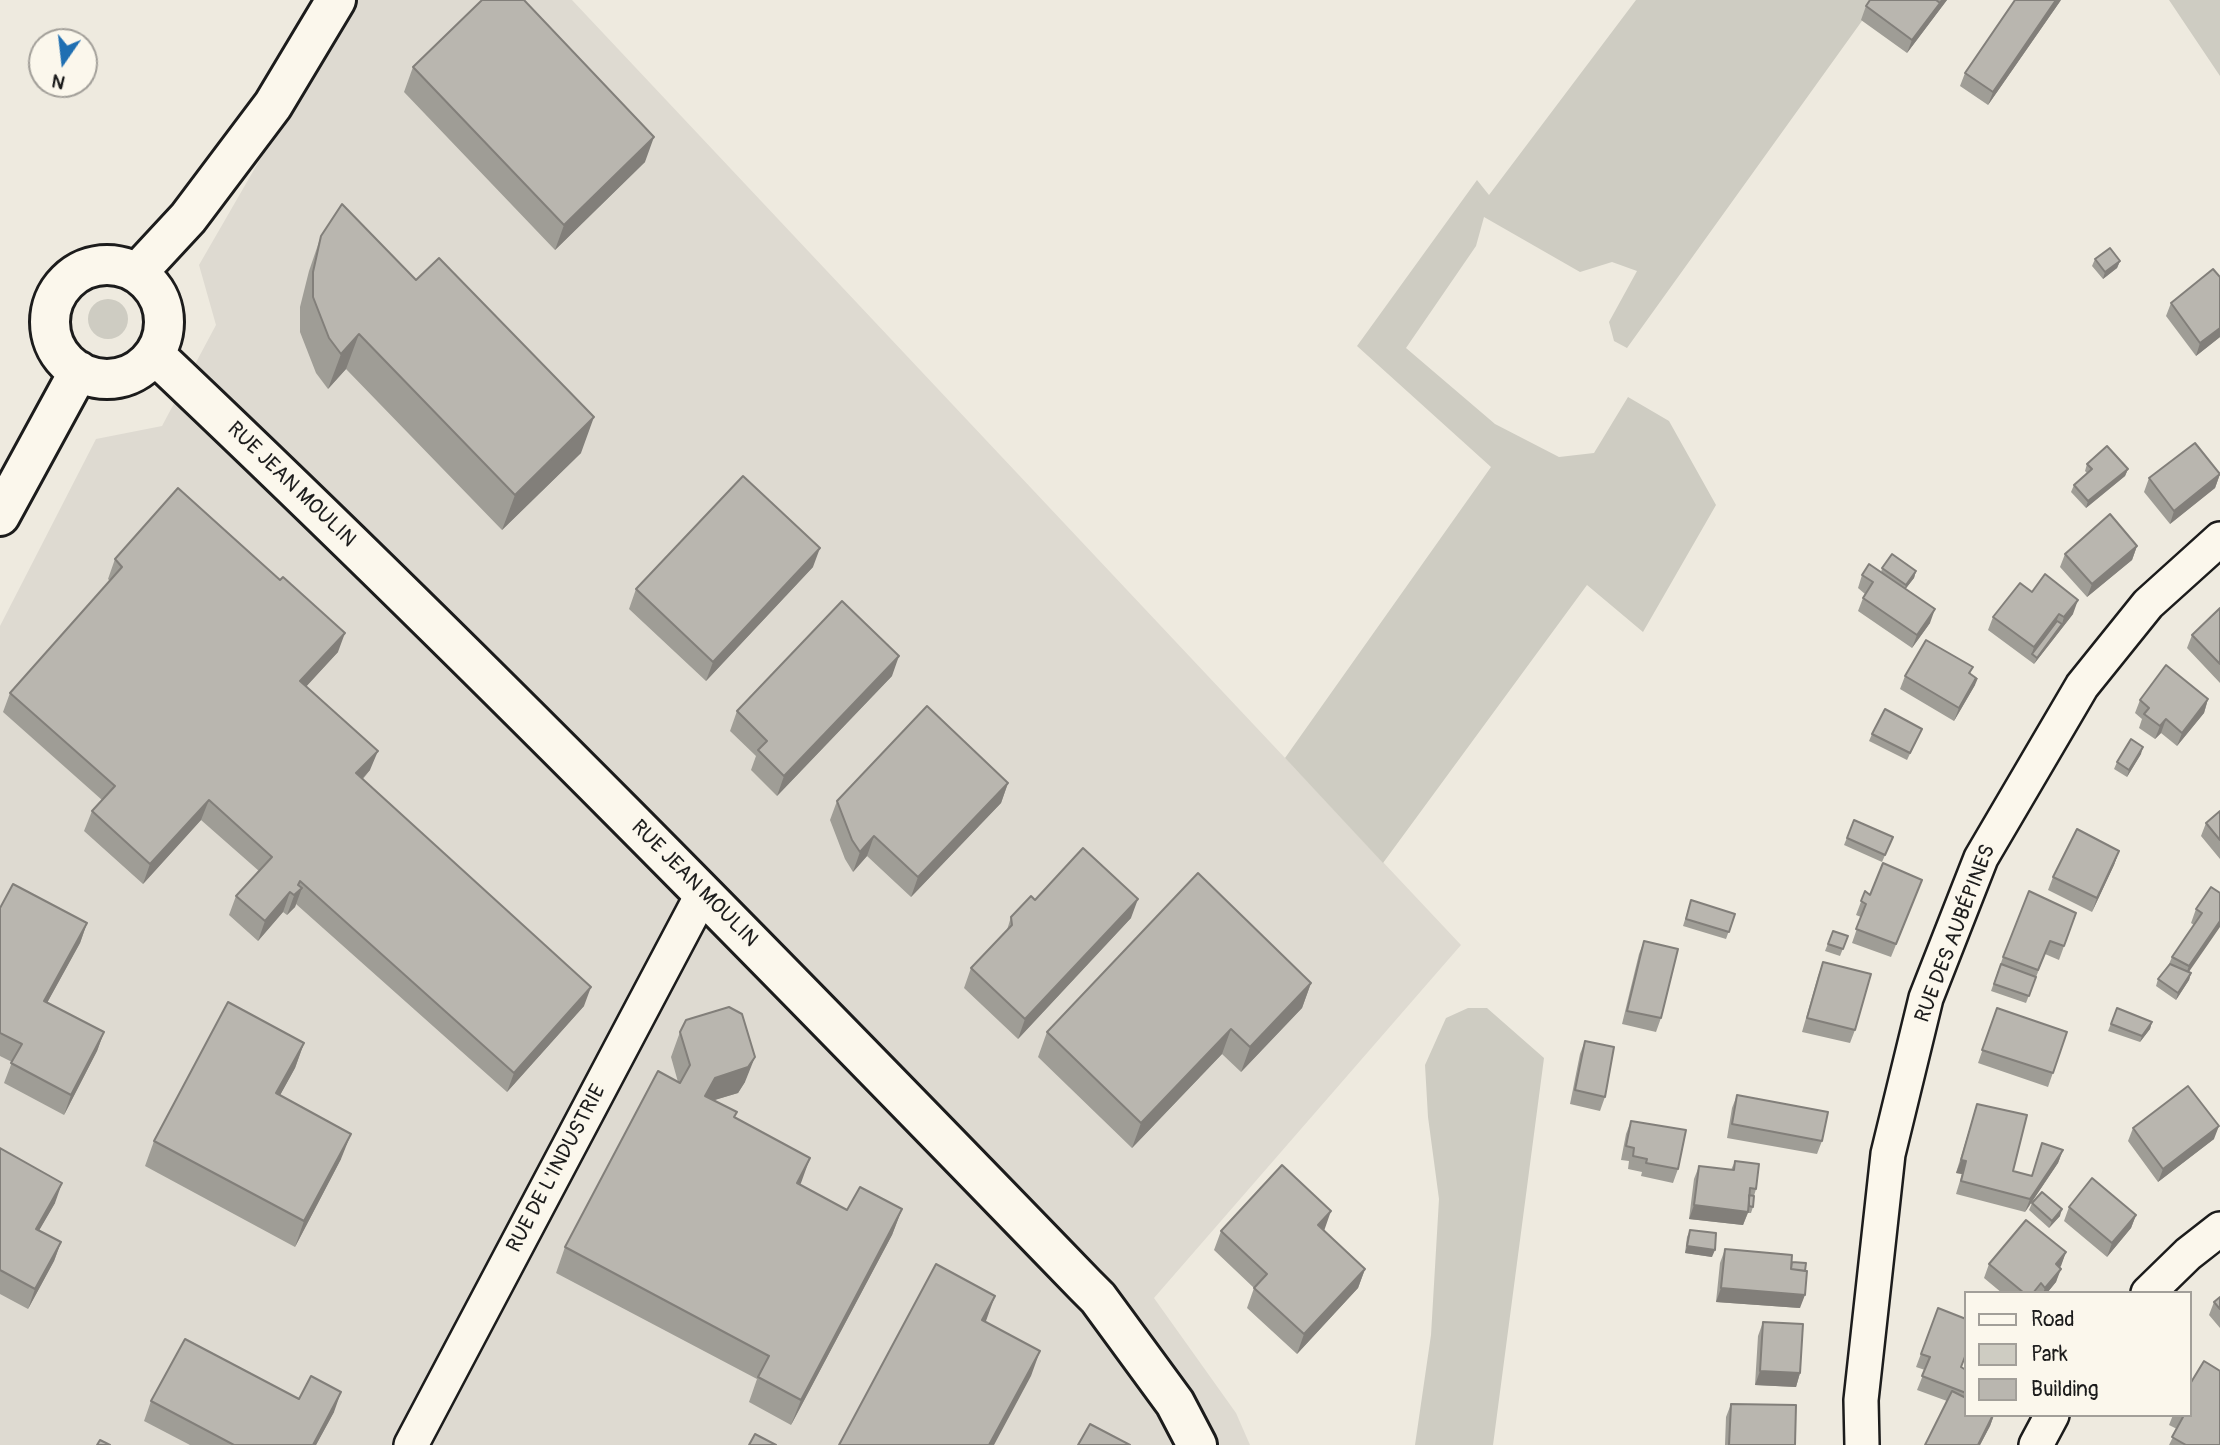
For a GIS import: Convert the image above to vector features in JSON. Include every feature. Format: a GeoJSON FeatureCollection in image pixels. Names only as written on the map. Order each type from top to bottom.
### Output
{"type":"FeatureCollection","features":[{"type":"Feature","properties":{"kind":"street"},"geometry":{"type":"LineString","coordinates":[[136,273],[188,218],[273,105],[336,0]]}},
{"type":"Feature","properties":{"kind":"street"},"geometry":{"type":"LineString","coordinates":[[102,265],[120,266],[136,273],[151,285],[160,301],[164,319],[162,337],[154,354],[142,367],[128,375],[95,377],[79,371],[65,360],[52,335],[52,310],[58,293],[69,279],[84,270],[102,265]]}},
{"type":"Feature","properties":{"kind":"street","name":"RUE JEAN MOULIN"},"geometry":{"type":"LineString","coordinates":[[154,354],[283,475],[704,892],[1098,1298],[1175,1403],[1197,1445]]}},
{"type":"Feature","properties":{"kind":"street"},"geometry":{"type":"LineString","coordinates":[[0,516],[79,371]]}},
{"type":"Feature","properties":{"kind":"street","name":"RUE DES AUBÉPINES"},"geometry":{"type":"LineString","coordinates":[[1862,1445],[1861,1400],[1888,1154],[1926,998],[1980,858],[2082,686],[2148,604],[2220,539]]}},
{"type":"Feature","properties":{"kind":"street","name":"RUE DE L'INDUSTRIE"},"geometry":{"type":"LineString","coordinates":[[411,1445],[704,892]]}},
{"type":"Feature","properties":{"kind":"street"},"geometry":{"type":"LineString","coordinates":[[2150,1291],[2188,1254],[2220,1229]]}},
{"type":"Feature","properties":{"kind":"street"},"geometry":{"type":"LineString","coordinates":[[2036,1445],[2051,1417]]}},
{"type":"Feature","properties":{"kind":"shaded area"},"geometry":{"type":"Polygon","coordinates":[[[352,0],[572,0],[1461,945],[1154,1298],[1236,1413],[1250,1445],[0,1445],[0,626],[96,439],[162,426],[216,325],[199,265],[352,0]]]}},
{"type":"Feature","properties":{"kind":"green space"},"geometry":{"type":"Polygon","coordinates":[[[1636,0],[1877,0],[1627,348],[1614,341],[1609,322],[1637,271],[1612,262],[1580,272],[1484,217],[1476,246],[1406,348],[1495,424],[1559,457],[1594,453],[1628,397],[1669,421],[1716,505],[1643,632],[1587,585],[1383,863],[1285,758],[1491,467],[1357,346],[1477,180],[1489,195],[1636,0]]]}},
{"type":"Feature","properties":{"kind":"green space"},"geometry":{"type":"Polygon","coordinates":[[[2169,0],[2220,0],[2220,76],[2169,0]]]}},
{"type":"Feature","properties":{"kind":"green space"},"geometry":{"type":"Polygon","coordinates":[[[108,299],[116,300],[122,305],[127,311],[127,327],[122,333],[116,338],[108,339],[100,338],[94,333],[89,327],[88,319],[89,311],[94,305],[100,300],[108,299]]]}},
{"type":"Feature","properties":{"kind":"green space"},"geometry":{"type":"Polygon","coordinates":[[[1468,1008],[1487,1008],[1544,1058],[1493,1445],[1415,1445],[1431,1335],[1439,1199],[1428,1117],[1425,1065],[1446,1018],[1468,1008]]]}},
{"type":"Feature","properties":{"kind":"building"},"geometry":{"type":"Polygon","coordinates":[[[482,0],[524,0],[654,137],[564,225],[413,67],[482,0]]]}},
{"type":"Feature","properties":{"kind":"building"},"geometry":{"type":"Polygon","coordinates":[[[1870,0],[1936,0],[1940,3],[1912,40],[1866,6],[1870,0]]]}},
{"type":"Feature","properties":{"kind":"building"},"geometry":{"type":"Polygon","coordinates":[[[2015,0],[2056,0],[1993,92],[1965,73],[2015,0]]]}},
{"type":"Feature","properties":{"kind":"building"},"geometry":{"type":"Polygon","coordinates":[[[342,204],[416,280],[439,258],[594,417],[515,495],[359,334],[341,354],[329,338],[313,297],[313,272],[321,236],[342,204]]]}},
{"type":"Feature","properties":{"kind":"building"},"geometry":{"type":"Polygon","coordinates":[[[2110,248],[2120,261],[2105,272],[2095,259],[2110,248]]]}},
{"type":"Feature","properties":{"kind":"building"},"geometry":{"type":"Polygon","coordinates":[[[2213,269],[2220,277],[2220,328],[2200,343],[2171,303],[2213,269]]]}},
{"type":"Feature","properties":{"kind":"building"},"geometry":{"type":"Polygon","coordinates":[[[2195,443],[2220,474],[2174,511],[2149,478],[2195,443]]]}},
{"type":"Feature","properties":{"kind":"building"},"geometry":{"type":"Polygon","coordinates":[[[2107,446],[2128,469],[2088,501],[2074,485],[2092,469],[2087,464],[2107,446]]]}},
{"type":"Feature","properties":{"kind":"building"},"geometry":{"type":"Polygon","coordinates":[[[743,476],[820,548],[713,662],[636,589],[743,476]]]}},
{"type":"Feature","properties":{"kind":"building"},"geometry":{"type":"Polygon","coordinates":[[[178,488],[280,580],[283,577],[345,633],[300,681],[378,751],[356,773],[591,987],[514,1073],[300,881],[298,885],[302,888],[294,895],[290,892],[265,921],[236,896],[272,857],[209,800],[150,864],[92,811],[115,786],[10,693],[122,567],[115,559],[178,488]]]}},
{"type":"Feature","properties":{"kind":"building"},"geometry":{"type":"Polygon","coordinates":[[[2110,514],[2137,546],[2092,584],[2065,554],[2110,514]]]}},
{"type":"Feature","properties":{"kind":"building"},"geometry":{"type":"Polygon","coordinates":[[[1892,554],[1916,571],[1906,585],[1882,568],[1892,554]]]}},
{"type":"Feature","properties":{"kind":"building"},"geometry":{"type":"Polygon","coordinates":[[[1869,564],[1935,609],[1917,635],[1863,598],[1873,582],[1862,575],[1869,564]]]}},
{"type":"Feature","properties":{"kind":"building"},"geometry":{"type":"Polygon","coordinates":[[[2045,574],[2078,600],[2064,617],[2059,614],[2034,647],[1993,617],[2020,583],[2032,592],[2045,574]]]}},
{"type":"Feature","properties":{"kind":"building"},"geometry":{"type":"Polygon","coordinates":[[[842,601],[899,656],[784,776],[758,750],[767,741],[737,711],[842,601]]]}},
{"type":"Feature","properties":{"kind":"building"},"geometry":{"type":"Polygon","coordinates":[[[2220,608],[2220,664],[2192,635],[2220,608]]]}},
{"type":"Feature","properties":{"kind":"building"},"geometry":{"type":"Polygon","coordinates":[[[2057,621],[2062,624],[2037,658],[2032,654],[2057,621]]]}},
{"type":"Feature","properties":{"kind":"building"},"geometry":{"type":"Polygon","coordinates":[[[1926,640],[1973,667],[1969,673],[1976,678],[1959,708],[1905,676],[1926,640]]]}},
{"type":"Feature","properties":{"kind":"building"},"geometry":{"type":"Polygon","coordinates":[[[2166,665],[2208,699],[2182,733],[2166,719],[2160,726],[2144,714],[2149,708],[2140,700],[2166,665]]]}},
{"type":"Feature","properties":{"kind":"building"},"geometry":{"type":"Polygon","coordinates":[[[927,706],[1008,783],[918,877],[874,836],[860,852],[852,840],[837,801],[927,706]]]}},
{"type":"Feature","properties":{"kind":"building"},"geometry":{"type":"Polygon","coordinates":[[[1885,709],[1922,729],[1910,753],[1872,734],[1885,709]]]}},
{"type":"Feature","properties":{"kind":"building"},"geometry":{"type":"Polygon","coordinates":[[[2131,739],[2143,747],[2129,770],[2117,762],[2131,739]]]}},
{"type":"Feature","properties":{"kind":"building"},"geometry":{"type":"Polygon","coordinates":[[[2220,811],[2220,840],[2206,823],[2220,811]]]}},
{"type":"Feature","properties":{"kind":"building"},"geometry":{"type":"Polygon","coordinates":[[[1854,820],[1893,837],[1885,855],[1847,838],[1854,820]]]}},
{"type":"Feature","properties":{"kind":"building"},"geometry":{"type":"Polygon","coordinates":[[[2077,829],[2119,851],[2097,898],[2053,877],[2077,829]]]}},
{"type":"Feature","properties":{"kind":"building"},"geometry":{"type":"Polygon","coordinates":[[[1083,848],[1138,899],[1025,1019],[971,968],[1012,925],[1011,917],[1031,896],[1035,900],[1083,848]]]}},
{"type":"Feature","properties":{"kind":"building"},"geometry":{"type":"Polygon","coordinates":[[[1883,863],[1922,880],[1896,944],[1856,929],[1866,904],[1861,901],[1865,891],[1870,895],[1883,863]]]}},
{"type":"Feature","properties":{"kind":"building"},"geometry":{"type":"Polygon","coordinates":[[[1198,873],[1311,983],[1250,1047],[1231,1029],[1141,1123],[1047,1032],[1198,873]]]}},
{"type":"Feature","properties":{"kind":"building"},"geometry":{"type":"Polygon","coordinates":[[[13,884],[87,923],[44,1001],[104,1032],[71,1095],[11,1063],[22,1044],[0,1033],[0,908],[13,884]]]}},
{"type":"Feature","properties":{"kind":"building"},"geometry":{"type":"Polygon","coordinates":[[[2211,887],[2220,893],[2220,921],[2189,966],[2172,957],[2202,913],[2196,909],[2211,887]]]}},
{"type":"Feature","properties":{"kind":"building"},"geometry":{"type":"Polygon","coordinates":[[[2029,891],[2076,913],[2064,946],[2050,941],[2038,970],[2003,957],[2029,891]]]}},
{"type":"Feature","properties":{"kind":"building"},"geometry":{"type":"Polygon","coordinates":[[[1691,900],[1735,914],[1729,932],[1686,919],[1691,900]]]}},
{"type":"Feature","properties":{"kind":"building"},"geometry":{"type":"Polygon","coordinates":[[[1833,931],[1848,936],[1843,949],[1828,944],[1833,931]]]}},
{"type":"Feature","properties":{"kind":"building"},"geometry":{"type":"Polygon","coordinates":[[[1644,941],[1678,949],[1661,1018],[1627,1011],[1644,941]]]}},
{"type":"Feature","properties":{"kind":"building"},"geometry":{"type":"Polygon","coordinates":[[[1823,962],[1871,974],[1855,1030],[1807,1018],[1823,962]]]}},
{"type":"Feature","properties":{"kind":"building"},"geometry":{"type":"Polygon","coordinates":[[[2001,964],[2036,977],[2029,996],[1994,984],[2001,964]]]}},
{"type":"Feature","properties":{"kind":"building"},"geometry":{"type":"Polygon","coordinates":[[[2170,964],[2191,973],[2178,993],[2158,979],[2170,964]]]}},
{"type":"Feature","properties":{"kind":"building"},"geometry":{"type":"Polygon","coordinates":[[[228,1002],[304,1043],[276,1093],[351,1134],[304,1221],[154,1141],[228,1002]]]}},
{"type":"Feature","properties":{"kind":"building"},"geometry":{"type":"Polygon","coordinates":[[[729,1007],[742,1014],[755,1057],[748,1067],[715,1078],[705,1096],[737,1112],[734,1117],[810,1158],[797,1183],[847,1210],[860,1187],[902,1209],[801,1400],[758,1377],[769,1356],[565,1247],[658,1071],[680,1083],[690,1065],[680,1032],[686,1020],[729,1007]]]}},
{"type":"Feature","properties":{"kind":"building"},"geometry":{"type":"Polygon","coordinates":[[[1997,1008],[2067,1032],[2053,1073],[1982,1050],[1997,1008]]]}},
{"type":"Feature","properties":{"kind":"building"},"geometry":{"type":"Polygon","coordinates":[[[2117,1008],[2152,1022],[2142,1036],[2111,1024],[2117,1008]]]}},
{"type":"Feature","properties":{"kind":"building"},"geometry":{"type":"Polygon","coordinates":[[[1585,1041],[1614,1047],[1605,1097],[1575,1090],[1585,1041]]]}},
{"type":"Feature","properties":{"kind":"building"},"geometry":{"type":"Polygon","coordinates":[[[2188,1086],[2219,1126],[2163,1169],[2133,1128],[2188,1086]]]}},
{"type":"Feature","properties":{"kind":"building"},"geometry":{"type":"Polygon","coordinates":[[[1737,1095],[1828,1112],[1822,1141],[1732,1124],[1737,1095]]]}},
{"type":"Feature","properties":{"kind":"building"},"geometry":{"type":"Polygon","coordinates":[[[1977,1104],[2027,1115],[2013,1171],[2032,1176],[2042,1143],[2063,1150],[2030,1199],[1961,1181],[1966,1161],[1961,1160],[1977,1104]]]}},
{"type":"Feature","properties":{"kind":"building"},"geometry":{"type":"Polygon","coordinates":[[[1631,1121],[1686,1130],[1678,1169],[1646,1163],[1647,1159],[1633,1156],[1634,1148],[1626,1146],[1631,1121]]]}},
{"type":"Feature","properties":{"kind":"building"},"geometry":{"type":"Polygon","coordinates":[[[0,1148],[62,1183],[36,1229],[61,1242],[35,1289],[0,1270],[0,1148]]]}},
{"type":"Feature","properties":{"kind":"building"},"geometry":{"type":"Polygon","coordinates":[[[1735,1161],[1759,1164],[1756,1189],[1750,1188],[1748,1212],[1694,1205],[1699,1166],[1734,1170],[1735,1161]]]}},
{"type":"Feature","properties":{"kind":"building"},"geometry":{"type":"Polygon","coordinates":[[[1282,1165],[1331,1211],[1318,1225],[1365,1269],[1304,1334],[1254,1288],[1267,1274],[1221,1231],[1282,1165]]]}},
{"type":"Feature","properties":{"kind":"building"},"geometry":{"type":"Polygon","coordinates":[[[2092,1178],[2136,1215],[2112,1243],[2069,1207],[2092,1178]]]}},
{"type":"Feature","properties":{"kind":"building"},"geometry":{"type":"Polygon","coordinates":[[[2042,1192],[2062,1209],[2052,1221],[2032,1203],[2042,1192]]]}},
{"type":"Feature","properties":{"kind":"building"},"geometry":{"type":"Polygon","coordinates":[[[1749,1195],[1754,1196],[1753,1207],[1749,1206],[1749,1195]]]}},
{"type":"Feature","properties":{"kind":"building"},"geometry":{"type":"Polygon","coordinates":[[[2026,1220],[2066,1252],[2056,1264],[2061,1269],[2045,1288],[2041,1283],[2035,1291],[2022,1291],[1989,1264],[2026,1220]]]}},
{"type":"Feature","properties":{"kind":"building"},"geometry":{"type":"Polygon","coordinates":[[[1690,1230],[1716,1233],[1715,1250],[1687,1246],[1690,1230]]]}},
{"type":"Feature","properties":{"kind":"building"},"geometry":{"type":"Polygon","coordinates":[[[1725,1249],[1792,1255],[1791,1269],[1807,1271],[1805,1295],[1721,1288],[1725,1249]]]}},
{"type":"Feature","properties":{"kind":"building"},"geometry":{"type":"Polygon","coordinates":[[[1792,1262],[1806,1263],[1805,1271],[1791,1269],[1792,1262]]]}},
{"type":"Feature","properties":{"kind":"building"},"geometry":{"type":"Polygon","coordinates":[[[936,1264],[995,1296],[982,1320],[1040,1351],[989,1445],[839,1445],[936,1264]]]}},
{"type":"Feature","properties":{"kind":"building"},"geometry":{"type":"Polygon","coordinates":[[[2220,1297],[2220,1309],[2214,1302],[2220,1297]]]}},
{"type":"Feature","properties":{"kind":"building"},"geometry":{"type":"Polygon","coordinates":[[[1938,1308],[1965,1319],[1965,1357],[1961,1367],[1965,1369],[1965,1393],[1922,1376],[1930,1357],[1921,1354],[1938,1308]]]}},
{"type":"Feature","properties":{"kind":"building"},"geometry":{"type":"Polygon","coordinates":[[[1763,1322],[1803,1324],[1800,1373],[1760,1371],[1763,1322]]]}},
{"type":"Feature","properties":{"kind":"building"},"geometry":{"type":"Polygon","coordinates":[[[185,1339],[299,1399],[311,1376],[341,1392],[313,1445],[234,1445],[151,1401],[185,1339]]]}},
{"type":"Feature","properties":{"kind":"building"},"geometry":{"type":"Polygon","coordinates":[[[2204,1361],[2220,1371],[2220,1445],[2186,1445],[2172,1437],[2183,1417],[2192,1417],[2192,1381],[2204,1361]]]}},
{"type":"Feature","properties":{"kind":"building"},"geometry":{"type":"Polygon","coordinates":[[[1952,1391],[1965,1398],[1965,1417],[1992,1417],[1978,1445],[1925,1445],[1952,1391]]]}},
{"type":"Feature","properties":{"kind":"building"},"geometry":{"type":"Polygon","coordinates":[[[1731,1404],[1796,1405],[1795,1445],[1729,1445],[1731,1404]]]}},
{"type":"Feature","properties":{"kind":"building"},"geometry":{"type":"Polygon","coordinates":[[[1090,1424],[1130,1445],[1078,1445],[1090,1424]]]}},
{"type":"Feature","properties":{"kind":"building"},"geometry":{"type":"Polygon","coordinates":[[[755,1434],[776,1445],[749,1445],[755,1434]]]}},
{"type":"Feature","properties":{"kind":"building"},"geometry":{"type":"Polygon","coordinates":[[[100,1440],[110,1445],[97,1445],[100,1440]]]}}]}
